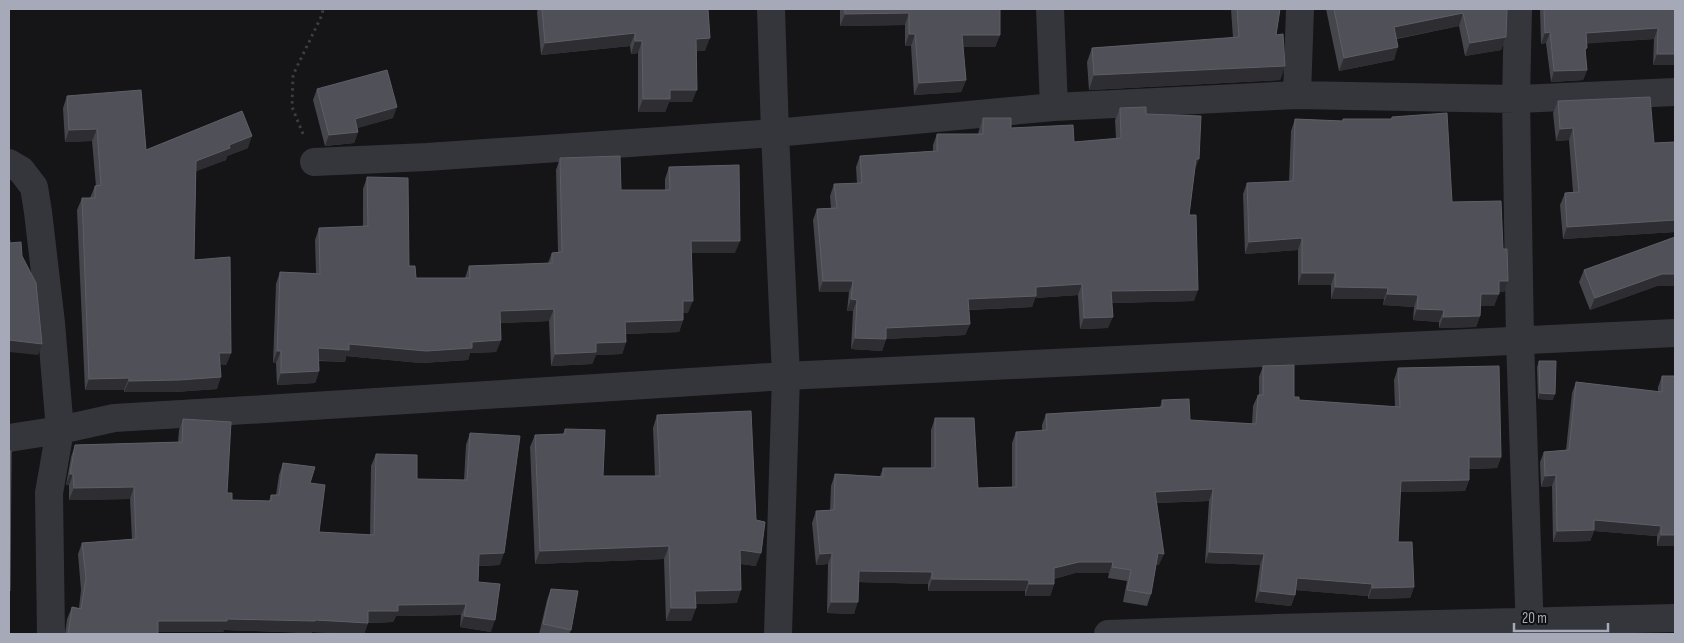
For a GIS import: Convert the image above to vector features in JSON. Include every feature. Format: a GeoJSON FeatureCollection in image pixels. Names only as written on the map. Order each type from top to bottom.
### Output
{"type":"FeatureCollection","features":[{"type":"Feature","properties":{"kind":"street"},"geometry":{"type":"LineString","coordinates":[[772,9],[775,133],[786,376],[778,634]]}},
{"type":"Feature","properties":{"kind":"street"},"geometry":{"type":"LineString","coordinates":[[1050,9],[1054,107]]}},
{"type":"Feature","properties":{"kind":"street"},"geometry":{"type":"LineString","coordinates":[[1297,95],[1300,9]]}},
{"type":"Feature","properties":{"kind":"street"},"geometry":{"type":"LineString","coordinates":[[1518,9],[1516,100],[1520,340],[1530,628]]}},
{"type":"Feature","properties":{"kind":"street"},"geometry":{"type":"LineString","coordinates":[[314,162],[426,157],[775,133],[1054,107],[1297,95],[1516,100],[1675,92]]}},
{"type":"Feature","properties":{"kind":"street"},"geometry":{"type":"LineString","coordinates":[[9,163],[21,170],[34,187],[51,323],[60,430],[49,493],[51,634]]}},
{"type":"Feature","properties":{"kind":"street"},"geometry":{"type":"LineString","coordinates":[[9,438],[60,430],[114,418],[786,376],[1675,333]]}},
{"type":"Feature","properties":{"kind":"street"},"geometry":{"type":"LineString","coordinates":[[1108,634],[1530,628],[1675,618]]}},
{"type":"Feature","properties":{"kind":"path"},"geometry":{"type":"LineString","coordinates":[[314,162],[292,107],[293,75],[322,15],[323,9]]}},
{"type":"Feature","properties":{"kind":"building"},"geometry":{"type":"Polygon","coordinates":[[[542,9],[708,9],[710,38],[696,39],[697,90],[670,90],[670,99],[643,99],[642,41],[635,41],[635,33],[545,43],[542,9]]]}},
{"type":"Feature","properties":{"kind":"building"},"geometry":{"type":"Polygon","coordinates":[[[845,9],[1000,9],[1000,35],[962,35],[966,80],[919,83],[915,34],[909,34],[909,13],[845,14],[845,9]]]}},
{"type":"Feature","properties":{"kind":"building"},"geometry":{"type":"Polygon","coordinates":[[[1237,9],[1280,9],[1276,35],[1283,34],[1285,66],[1094,75],[1092,48],[1239,37],[1237,9]]]}},
{"type":"Feature","properties":{"kind":"building"},"geometry":{"type":"Polygon","coordinates":[[[1334,9],[1507,9],[1506,37],[1470,43],[1463,13],[1394,27],[1398,47],[1344,58],[1334,9]]]}},
{"type":"Feature","properties":{"kind":"building"},"geometry":{"type":"Polygon","coordinates":[[[1544,9],[1675,9],[1675,54],[1657,54],[1658,28],[1586,33],[1587,70],[1554,71],[1550,32],[1545,33],[1544,9]]]}},
{"type":"Feature","properties":{"kind":"building"},"geometry":{"type":"Polygon","coordinates":[[[387,70],[397,107],[355,119],[358,132],[329,135],[317,89],[387,70]]]}},
{"type":"Feature","properties":{"kind":"building"},"geometry":{"type":"Polygon","coordinates":[[[141,90],[146,150],[242,111],[252,136],[229,145],[230,148],[196,161],[194,260],[230,257],[231,353],[219,353],[221,377],[129,381],[129,378],[89,379],[82,198],[95,198],[95,186],[101,185],[97,129],[69,130],[67,96],[141,90]]]}},
{"type":"Feature","properties":{"kind":"building"},"geometry":{"type":"Polygon","coordinates":[[[1650,97],[1654,143],[1675,142],[1675,220],[1567,227],[1565,193],[1579,192],[1573,128],[1560,129],[1558,101],[1650,97]]]}},
{"type":"Feature","properties":{"kind":"building"},"geometry":{"type":"Polygon","coordinates":[[[1146,107],[1146,114],[1201,116],[1199,159],[1196,159],[1189,215],[1196,215],[1198,290],[1111,291],[1113,317],[1084,318],[1082,284],[1036,287],[1036,296],[968,299],[970,324],[886,328],[886,339],[855,338],[857,300],[851,299],[853,281],[823,281],[817,209],[837,208],[834,184],[862,183],[860,156],[937,151],[937,134],[983,134],[983,118],[1011,118],[1011,128],[1073,125],[1074,142],[1121,138],[1120,108],[1146,107]]]}},
{"type":"Feature","properties":{"kind":"building"},"geometry":{"type":"Polygon","coordinates":[[[1447,113],[1452,202],[1501,201],[1503,249],[1507,249],[1508,281],[1499,281],[1499,294],[1481,294],[1480,316],[1443,317],[1444,310],[1417,309],[1418,295],[1387,294],[1388,288],[1335,287],[1335,273],[1302,273],[1302,238],[1249,242],[1247,183],[1293,181],[1295,119],[1343,121],[1343,119],[1392,119],[1392,117],[1447,113]]]}},
{"type":"Feature","properties":{"kind":"building"},"geometry":{"type":"Polygon","coordinates":[[[620,156],[621,190],[670,190],[669,167],[739,165],[740,241],[691,241],[693,301],[683,301],[683,320],[625,322],[626,342],[596,343],[596,352],[555,354],[554,309],[500,311],[501,340],[472,342],[472,348],[426,351],[349,344],[349,350],[318,348],[319,371],[281,373],[281,351],[277,351],[280,272],[320,274],[319,228],[368,226],[367,177],[408,178],[409,266],[415,266],[416,278],[470,278],[469,266],[552,263],[552,253],[562,252],[560,158],[620,156]]]}},
{"type":"Feature","properties":{"kind":"building"},"geometry":{"type":"Polygon","coordinates":[[[9,234],[10,243],[21,242],[22,256],[36,283],[42,344],[9,340],[9,234]]]}},
{"type":"Feature","properties":{"kind":"building"},"geometry":{"type":"Polygon","coordinates":[[[1675,237],[1675,274],[1662,274],[1595,298],[1584,270],[1675,237]]]}},
{"type":"Feature","properties":{"kind":"building"},"geometry":{"type":"Polygon","coordinates":[[[1539,361],[1556,361],[1555,394],[1540,393],[1539,361]]]}},
{"type":"Feature","properties":{"kind":"building"},"geometry":{"type":"Polygon","coordinates":[[[1294,365],[1294,397],[1299,397],[1299,400],[1400,407],[1398,368],[1499,366],[1501,457],[1469,457],[1469,480],[1401,481],[1398,542],[1412,542],[1414,587],[1372,588],[1372,584],[1297,578],[1295,595],[1260,591],[1264,554],[1209,552],[1213,489],[1155,492],[1164,554],[1158,553],[1151,594],[1127,590],[1131,570],[1112,567],[1113,562],[1079,562],[1054,568],[1054,584],[1029,584],[1029,580],[932,579],[932,572],[859,571],[858,602],[831,602],[832,553],[820,554],[816,511],[834,510],[835,474],[883,477],[883,468],[935,468],[935,418],[974,418],[978,488],[1016,487],[1016,432],[1047,430],[1046,414],[1163,407],[1162,400],[1189,399],[1190,420],[1256,424],[1258,395],[1263,395],[1263,366],[1294,365]]]}},
{"type":"Feature","properties":{"kind":"building"},"geometry":{"type":"Polygon","coordinates":[[[1662,376],[1675,376],[1675,535],[1661,535],[1661,526],[1594,520],[1594,530],[1557,531],[1556,475],[1545,476],[1544,452],[1569,450],[1576,382],[1662,392],[1662,376]]]}},
{"type":"Feature","properties":{"kind":"building"},"geometry":{"type":"Polygon","coordinates":[[[751,411],[756,520],[765,522],[761,553],[740,550],[741,590],[695,591],[696,608],[671,608],[669,546],[540,551],[535,435],[565,434],[565,429],[605,430],[603,476],[660,476],[657,415],[751,411]]]}},
{"type":"Feature","properties":{"kind":"building"},"geometry":{"type":"Polygon","coordinates":[[[183,419],[231,422],[227,493],[232,493],[232,500],[271,501],[271,495],[279,495],[283,463],[315,467],[310,483],[325,485],[319,532],[374,535],[376,454],[417,455],[417,479],[467,480],[470,433],[520,436],[504,553],[479,554],[478,582],[500,584],[495,620],[464,616],[466,604],[398,605],[398,611],[368,611],[368,623],[227,619],[227,621],[158,621],[158,634],[68,634],[72,607],[81,609],[86,578],[82,543],[136,539],[134,487],[74,488],[73,474],[70,474],[75,445],[182,442],[183,419]]]}},
{"type":"Feature","properties":{"kind":"building"},"geometry":{"type":"Polygon","coordinates":[[[9,451],[11,451],[10,591],[9,591],[9,451]]]}},
{"type":"Feature","properties":{"kind":"building"},"geometry":{"type":"Polygon","coordinates":[[[551,589],[578,591],[571,630],[543,624],[551,589]]]}}]}
